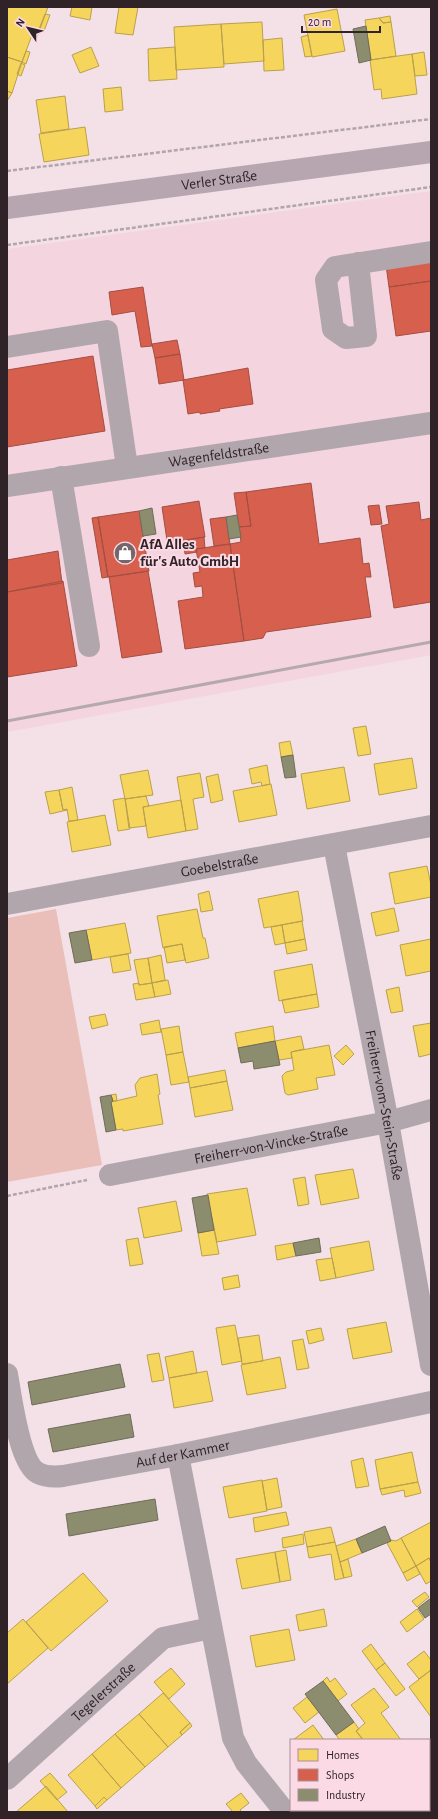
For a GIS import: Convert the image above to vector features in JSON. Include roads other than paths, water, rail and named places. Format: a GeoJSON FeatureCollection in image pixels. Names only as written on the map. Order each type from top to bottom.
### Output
{"type":"FeatureCollection","features":[{"type":"Feature","properties":{"kind":"main road","name":"Verler Straße"},"geometry":{"type":"LineString","coordinates":[[7,208],[431,152]]}},
{"type":"Feature","properties":{"kind":"street"},"geometry":{"type":"LineString","coordinates":[[358,263],[431,252]]}},
{"type":"Feature","properties":{"kind":"street"},"geometry":{"type":"LineString","coordinates":[[7,347],[107,331],[127,468]]}},
{"type":"Feature","properties":{"kind":"street","name":"Wagenfeldstraße"},"geometry":{"type":"LineString","coordinates":[[7,486],[431,423]]}},
{"type":"Feature","properties":{"kind":"street"},"geometry":{"type":"LineString","coordinates":[[61,477],[90,646]]}},
{"type":"Feature","properties":{"kind":"street","name":"Goebelstraße"},"geometry":{"type":"LineString","coordinates":[[7,904],[431,826]]}},
{"type":"Feature","properties":{"kind":"street","name":"Freiherr-vom-Stein-Straße"},"geometry":{"type":"LineString","coordinates":[[334,845],[388,1122],[431,1365]]}},
{"type":"Feature","properties":{"kind":"street","name":"Freiherr-von-Vincke-Straße"},"geometry":{"type":"LineString","coordinates":[[110,1175],[388,1122],[431,1110]]}},
{"type":"Feature","properties":{"kind":"street","name":"Auf der Kammer"},"geometry":{"type":"LineString","coordinates":[[7,1374],[22,1448],[27,1462],[37,1473],[49,1477],[63,1476],[178,1455],[431,1402]]}},
{"type":"Feature","properties":{"kind":"street"},"geometry":{"type":"LineString","coordinates":[[178,1455],[233,1738],[246,1763],[285,1812]]}},
{"type":"Feature","properties":{"kind":"street","name":"Tegelerstraße"},"geometry":{"type":"LineString","coordinates":[[7,1778],[164,1638],[211,1628]]}},
{"type":"Feature","properties":{"kind":"railway"},"geometry":{"type":"LineString","coordinates":[[7,721],[431,642]]}},
{"type":"Feature","properties":{"kind":"place","name":"AfA Alles für's Auto GmbH"},"geometry":{"type":"Point","coordinates":[125,553]}}]}
